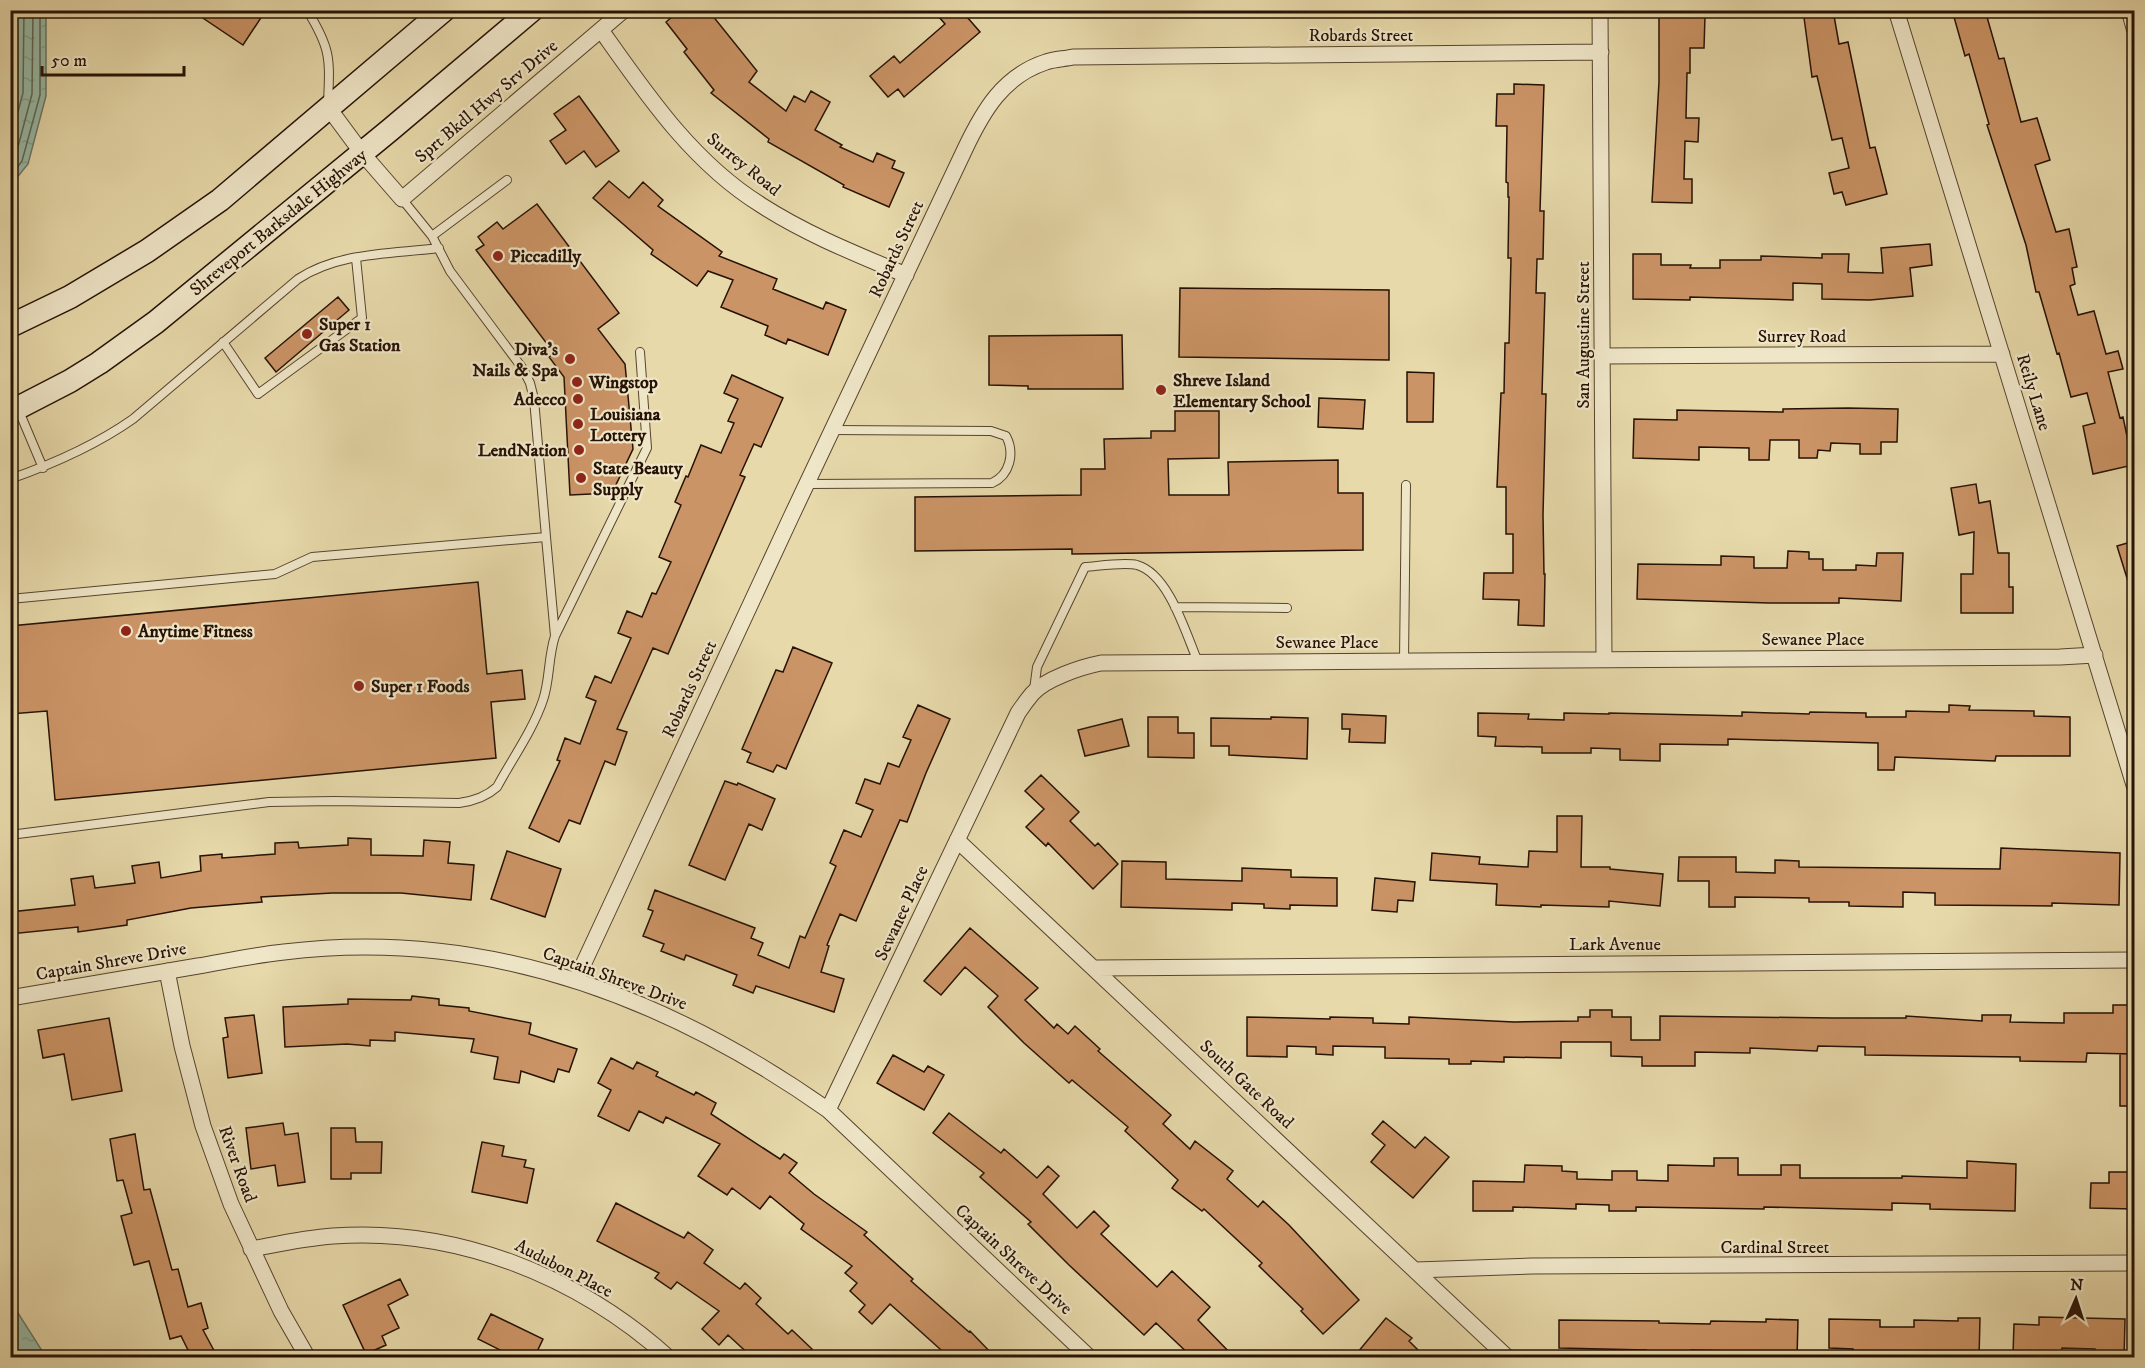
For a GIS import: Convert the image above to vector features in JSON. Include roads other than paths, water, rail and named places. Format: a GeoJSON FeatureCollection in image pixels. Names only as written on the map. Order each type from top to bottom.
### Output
{"type":"FeatureCollection","features":[{"type":"Feature","properties":{"kind":"main road"},"geometry":{"type":"LineString","coordinates":[[10,326],[70,297],[147,251],[220,200],[444,10]]}},
{"type":"Feature","properties":{"kind":"main road","name":"Shreveport Barksdale Highway"},"geometry":{"type":"LineString","coordinates":[[13,403],[70,381],[156,322],[532,10]]}},
{"type":"Feature","properties":{"kind":"street","name":"Sprt Bkdl Hwy Srv Drive"},"geometry":{"type":"LineString","coordinates":[[402,199],[624,10]]}},
{"type":"Feature","properties":{"kind":"street","name":"San Augustine Street"},"geometry":{"type":"LineString","coordinates":[[1600,10],[1604,660]]}},
{"type":"Feature","properties":{"kind":"street","name":"Reily Lane"},"geometry":{"type":"LineString","coordinates":[[1896,10],[2134,785]]}},
{"type":"Feature","properties":{"kind":"street"},"geometry":{"type":"LineString","coordinates":[[2129,10],[2134,28]]}},
{"type":"Feature","properties":{"kind":"street","name":"Surrey Road"},"geometry":{"type":"LineString","coordinates":[[601,30],[656,108],[690,146],[721,175],[759,204],[798,226],[833,244],[906,275]]}},
{"type":"Feature","properties":{"kind":"street","name":"Robards Street"},"geometry":{"type":"LineString","coordinates":[[576,980],[978,121],[998,93],[1020,75],[1046,62],[1073,57],[1601,52]]}},
{"type":"Feature","properties":{"kind":"street"},"geometry":{"type":"LineString","coordinates":[[328,107],[362,153],[402,199]]}},
{"type":"Feature","properties":{"kind":"street","name":"Surrey Road"},"geometry":{"type":"LineString","coordinates":[[1602,356],[2002,354]]}},
{"type":"Feature","properties":{"kind":"street","name":"Sewanee Place"},"geometry":{"type":"LineString","coordinates":[[828,1110],[1018,713],[1034,692],[1060,676],[1087,666],[1101,663],[2095,655]]}},
{"type":"Feature","properties":{"kind":"street","name":"South Gate Road"},"geometry":{"type":"LineString","coordinates":[[957,840],[1096,968],[1508,1358]]}},
{"type":"Feature","properties":{"kind":"street","name":"Captain Shreve Drive"},"geometry":{"type":"LineString","coordinates":[[10,998],[284,952],[356,947],[428,949],[498,959],[576,980],[647,1006],[717,1040],[785,1080],[828,1110],[1090,1358]]}},
{"type":"Feature","properties":{"kind":"street","name":"Lark Avenue"},"geometry":{"type":"LineString","coordinates":[[1096,968],[2134,960]]}},
{"type":"Feature","properties":{"kind":"street","name":"River Road"},"geometry":{"type":"LineString","coordinates":[[167,971],[182,1046],[203,1126],[231,1204],[281,1311],[308,1358]]}},
{"type":"Feature","properties":{"kind":"street","name":"Audubon Place"},"geometry":{"type":"LineString","coordinates":[[251,1250],[305,1239],[360,1234],[427,1239],[479,1250],[528,1268],[583,1296],[636,1331],[669,1358]]}},
{"type":"Feature","properties":{"kind":"street","name":"Cardinal Street"},"geometry":{"type":"LineString","coordinates":[[1416,1270],[1532,1266],[2134,1263]]}},
{"type":"Feature","properties":{"kind":"lane"},"geometry":{"type":"LineString","coordinates":[[307,10],[327,47],[328,107]]}},
{"type":"Feature","properties":{"kind":"lane"},"geometry":{"type":"LineString","coordinates":[[432,236],[507,180]]}},
{"type":"Feature","properties":{"kind":"lane"},"geometry":{"type":"LineString","coordinates":[[402,199],[432,236],[450,271],[531,383],[555,636]]}},
{"type":"Feature","properties":{"kind":"lane"},"geometry":{"type":"LineString","coordinates":[[10,479],[43,468],[104,438],[133,419],[310,272],[338,260],[439,248]]}},
{"type":"Feature","properties":{"kind":"lane"},"geometry":{"type":"LineString","coordinates":[[224,342],[258,394],[362,318],[356,258]]}},
{"type":"Feature","properties":{"kind":"lane"},"geometry":{"type":"LineString","coordinates":[[10,835],[269,802],[459,803],[480,798],[497,787],[539,709],[546,690],[555,636],[647,448],[640,352]]}},
{"type":"Feature","properties":{"kind":"lane"},"geometry":{"type":"LineString","coordinates":[[13,403],[43,468]]}},
{"type":"Feature","properties":{"kind":"lane"},"geometry":{"type":"LineString","coordinates":[[807,484],[992,483],[1002,476],[1008,467],[1010,456],[1010,445],[1006,436],[991,431],[832,430]]}},
{"type":"Feature","properties":{"kind":"lane"},"geometry":{"type":"LineString","coordinates":[[1404,661],[1406,485]]}},
{"type":"Feature","properties":{"kind":"lane"},"geometry":{"type":"LineString","coordinates":[[10,599],[275,574],[312,557],[546,537]]}},
{"type":"Feature","properties":{"kind":"lane"},"geometry":{"type":"LineString","coordinates":[[1034,692],[1037,667],[1085,567],[1135,565],[1148,570],[1167,592],[1198,662]]}},
{"type":"Feature","properties":{"kind":"lane"},"geometry":{"type":"LineString","coordinates":[[1175,607],[1287,608]]}},
{"type":"Feature","properties":{"kind":"water"},"geometry":{"type":"Polygon","coordinates":[[[11,10],[46,11],[46,96],[28,164],[11,185],[11,10]]]}},
{"type":"Feature","properties":{"kind":"water"},"geometry":{"type":"Polygon","coordinates":[[[11,1302],[46,1357],[11,1357],[11,1302]]]}},
{"type":"Feature","properties":{"kind":"place","name":"Piccadilly"},"geometry":{"type":"Point","coordinates":[498,256]}},
{"type":"Feature","properties":{"kind":"place","name":"Super 1 Gas Station"},"geometry":{"type":"Point","coordinates":[307,334]}},
{"type":"Feature","properties":{"kind":"place","name":"Diva's Nails & Spa"},"geometry":{"type":"Point","coordinates":[570,359]}},
{"type":"Feature","properties":{"kind":"place","name":"Wingstop"},"geometry":{"type":"Point","coordinates":[577,382]}},
{"type":"Feature","properties":{"kind":"place","name":"Shreve Island Elementary School"},"geometry":{"type":"Point","coordinates":[1161,390]}},
{"type":"Feature","properties":{"kind":"place","name":"Adecco"},"geometry":{"type":"Point","coordinates":[578,399]}},
{"type":"Feature","properties":{"kind":"place","name":"Louisiana Lottery"},"geometry":{"type":"Point","coordinates":[578,424]}},
{"type":"Feature","properties":{"kind":"place","name":"LendNation"},"geometry":{"type":"Point","coordinates":[579,450]}},
{"type":"Feature","properties":{"kind":"place","name":"State Beauty Supply"},"geometry":{"type":"Point","coordinates":[581,478]}},
{"type":"Feature","properties":{"kind":"place","name":"Anytime Fitness"},"geometry":{"type":"Point","coordinates":[126,631]}},
{"type":"Feature","properties":{"kind":"place","name":"Super 1 Foods"},"geometry":{"type":"Point","coordinates":[359,686]}}]}
